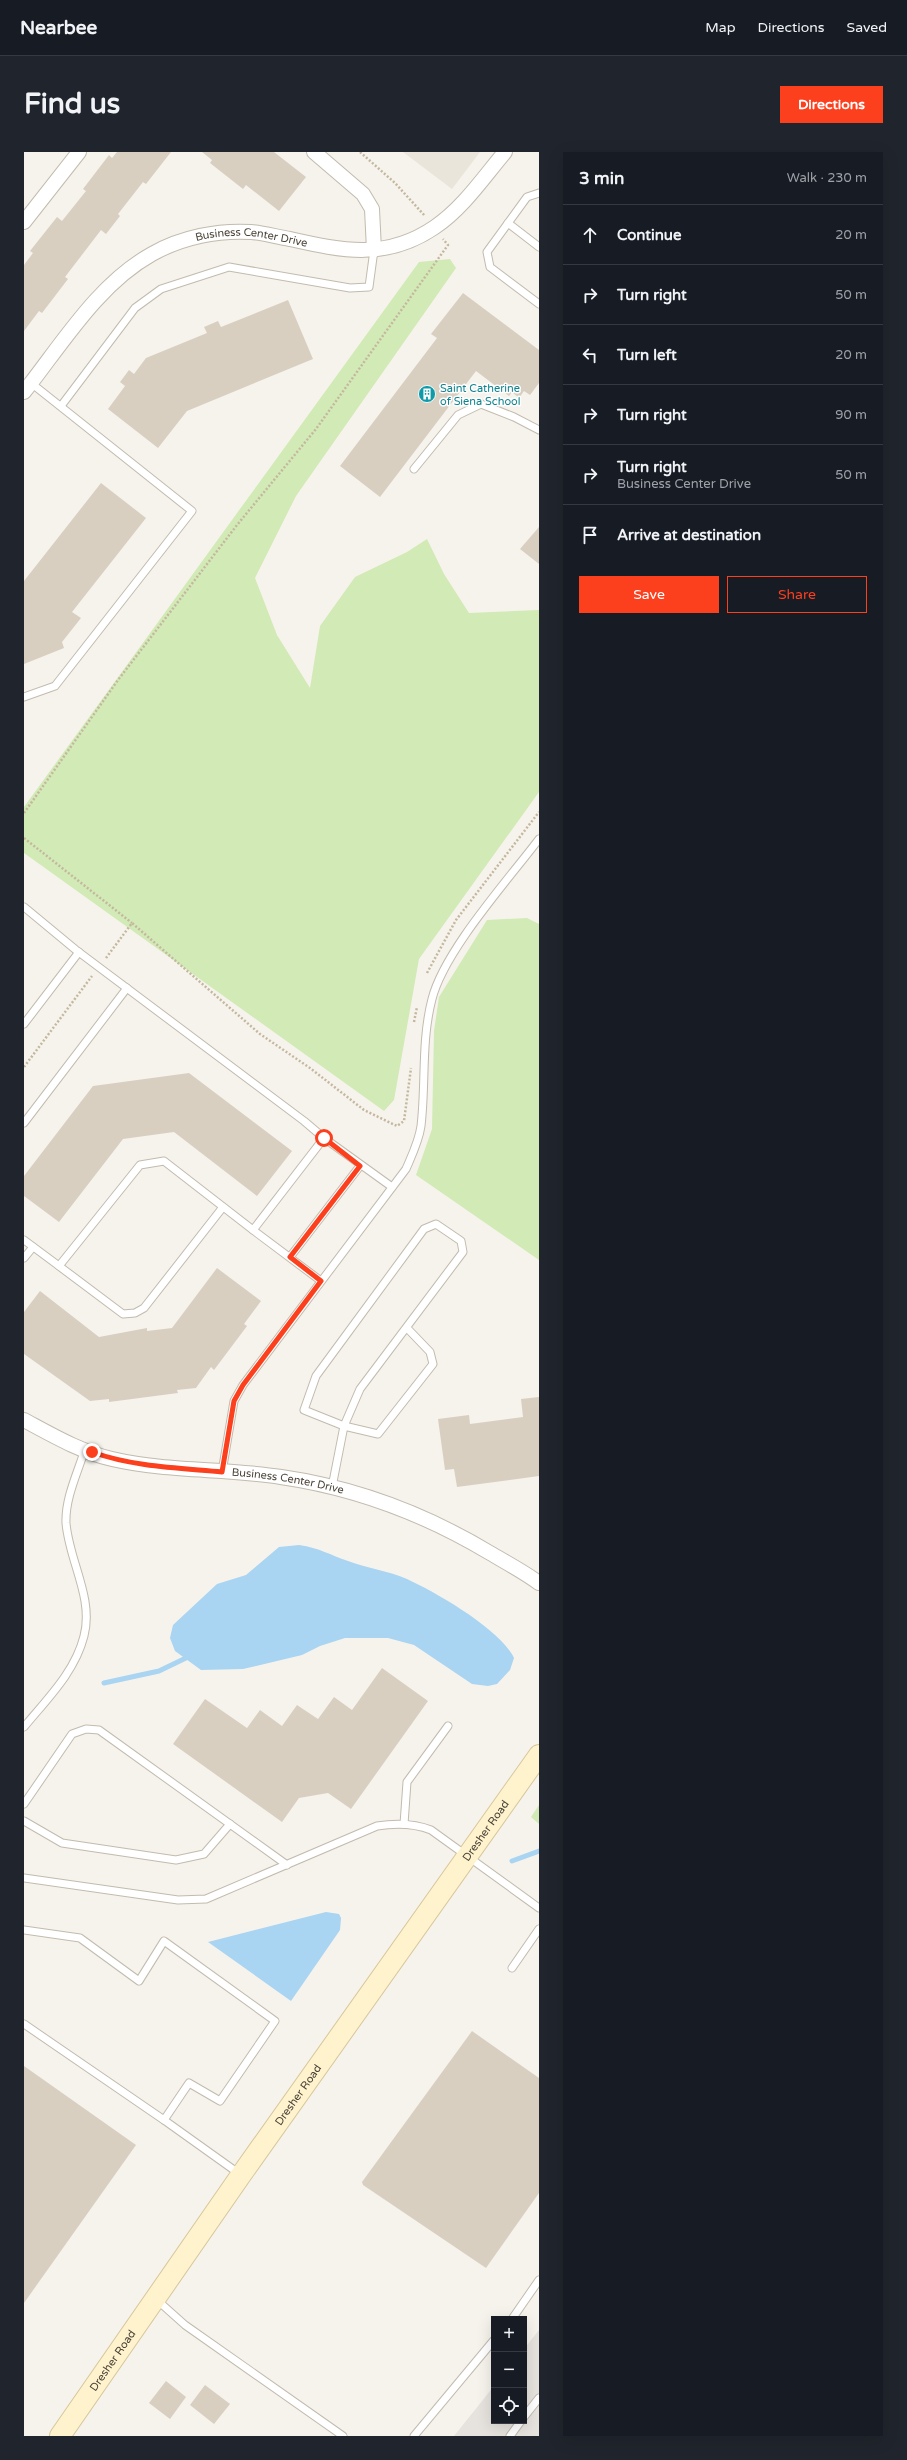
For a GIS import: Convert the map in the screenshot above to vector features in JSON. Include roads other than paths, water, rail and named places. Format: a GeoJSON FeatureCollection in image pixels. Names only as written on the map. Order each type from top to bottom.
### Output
{"type":"FeatureCollection","features":[{"type":"Feature","properties":{"kind":"main road","name":"Dresher Road"},"geometry":{"type":"LineString","coordinates":[[60,2436],[241,2175],[539,1755]]}},
{"type":"Feature","properties":{"kind":"street"},"geometry":{"type":"LineString","coordinates":[[24,222],[79,152]]}},
{"type":"Feature","properties":{"kind":"street"},"geometry":{"type":"LineString","coordinates":[[314,152],[363,194],[372,208],[374,250]]}},
{"type":"Feature","properties":{"kind":"street","name":"Business Center Drive"},"geometry":{"type":"LineString","coordinates":[[28,388],[111,283],[138,262],[167,246],[211,234],[252,232],[345,251],[374,250],[404,243],[434,228],[453,214],[505,152]]}},
{"type":"Feature","properties":{"kind":"street","name":"Business Center Drive"},"geometry":{"type":"LineString","coordinates":[[24,1420],[53,1437],[118,1460],[281,1477],[332,1487],[403,1508],[450,1529],[539,1583]]}},
{"type":"Feature","properties":{"kind":"lane"},"geometry":{"type":"LineString","coordinates":[[539,193],[527,197],[487,252],[490,267],[539,304]]}},
{"type":"Feature","properties":{"kind":"lane"},"geometry":{"type":"LineString","coordinates":[[508,224],[539,247]]}},
{"type":"Feature","properties":{"kind":"lane"},"geometry":{"type":"LineString","coordinates":[[60,406],[135,308],[161,289],[229,267],[350,288],[369,287],[374,250]]}},
{"type":"Feature","properties":{"kind":"lane"},"geometry":{"type":"LineString","coordinates":[[24,697],[55,686],[192,511],[60,406],[28,388]]}},
{"type":"Feature","properties":{"kind":"lane"},"geometry":{"type":"LineString","coordinates":[[414,469],[458,415],[481,404],[514,417],[539,430]]}},
{"type":"Feature","properties":{"kind":"lane"},"geometry":{"type":"LineString","coordinates":[[222,1472],[234,1401],[243,1385],[406,1169],[415,1148],[421,1127],[428,1020],[432,998],[440,978],[473,924],[539,839]]}},
{"type":"Feature","properties":{"kind":"lane"},"geometry":{"type":"LineString","coordinates":[[24,908],[79,952],[304,1121],[360,1166],[392,1187]]}},
{"type":"Feature","properties":{"kind":"lane"},"geometry":{"type":"LineString","coordinates":[[24,1024],[79,952]]}},
{"type":"Feature","properties":{"kind":"lane"},"geometry":{"type":"LineString","coordinates":[[24,1123],[127,988]]}},
{"type":"Feature","properties":{"kind":"lane"},"geometry":{"type":"LineString","coordinates":[[253,1230],[324,1138]]}},
{"type":"Feature","properties":{"kind":"lane"},"geometry":{"type":"LineString","coordinates":[[59,1266],[140,1165],[164,1161],[321,1281]]}},
{"type":"Feature","properties":{"kind":"lane"},"geometry":{"type":"LineString","coordinates":[[290,1257],[360,1166]]}},
{"type":"Feature","properties":{"kind":"lane"},"geometry":{"type":"LineString","coordinates":[[24,1240],[123,1314],[135,1313],[144,1308],[223,1206]]}},
{"type":"Feature","properties":{"kind":"lane"},"geometry":{"type":"LineString","coordinates":[[332,1487],[344,1426],[360,1389],[463,1252],[461,1241],[436,1224],[424,1229],[316,1376],[304,1410],[344,1426],[378,1434],[433,1364],[430,1352],[407,1328]]}},
{"type":"Feature","properties":{"kind":"lane"},"geometry":{"type":"LineString","coordinates":[[24,1258],[33,1246]]}},
{"type":"Feature","properties":{"kind":"lane"},"geometry":{"type":"LineString","coordinates":[[24,1727],[67,1675],[77,1656],[84,1637],[86,1606],[66,1522],[68,1500],[85,1449]]}},
{"type":"Feature","properties":{"kind":"lane"},"geometry":{"type":"LineString","coordinates":[[404,1824],[407,1782],[448,1726]]}},
{"type":"Feature","properties":{"kind":"lane"},"geometry":{"type":"LineString","coordinates":[[24,1804],[72,1734],[86,1729],[99,1730],[287,1865]]}},
{"type":"Feature","properties":{"kind":"lane"},"geometry":{"type":"LineString","coordinates":[[24,1821],[62,1843],[176,1860],[204,1854],[230,1824]]}},
{"type":"Feature","properties":{"kind":"lane"},"geometry":{"type":"LineString","coordinates":[[24,1878],[178,1900],[192,1900],[206,1898],[221,1893],[377,1826],[404,1824],[418,1825],[431,1830],[539,1908]]}},
{"type":"Feature","properties":{"kind":"lane"},"geometry":{"type":"LineString","coordinates":[[512,1968],[539,1929]]}},
{"type":"Feature","properties":{"kind":"lane"},"geometry":{"type":"LineString","coordinates":[[24,1930],[80,1938],[139,1981],[164,1941],[275,2021],[220,2101],[189,2083],[164,2120]]}},
{"type":"Feature","properties":{"kind":"lane"},"geometry":{"type":"LineString","coordinates":[[24,2024],[241,2175]]}},
{"type":"Feature","properties":{"kind":"lane"},"geometry":{"type":"LineString","coordinates":[[514,2316],[539,2280]]}},
{"type":"Feature","properties":{"kind":"lane"},"geometry":{"type":"LineString","coordinates":[[155,2298],[185,2325],[343,2436]]}},
{"type":"Feature","properties":{"kind":"lane"},"geometry":{"type":"LineString","coordinates":[[414,2436],[491,2344]]}},
{"type":"Feature","properties":{"kind":"lane"},"geometry":{"type":"LineString","coordinates":[[527,2413],[539,2398]]}},
{"type":"Feature","properties":{"kind":"lane"},"geometry":{"type":"LineString","coordinates":[[510,2436],[519,2424]]}},
{"type":"Feature","properties":{"kind":"water"},"geometry":{"type":"Polygon","coordinates":[[[299,1545],[313,1548],[342,1559],[400,1576],[434,1593],[466,1613],[496,1635],[507,1647],[514,1658],[510,1670],[497,1684],[488,1686],[472,1684],[414,1645],[388,1638],[345,1638],[320,1646],[302,1655],[243,1669],[201,1670],[175,1651],[170,1638],[173,1625],[217,1584],[246,1575],[279,1547],[299,1545]]]}},
{"type":"Feature","properties":{"kind":"water"},"geometry":{"type":"Polygon","coordinates":[[[326,1912],[339,1914],[341,1918],[340,1930],[291,2001],[208,1942],[326,1912]]]}},
{"type":"Feature","properties":{"kind":"waterway"},"geometry":{"type":"LineString","coordinates":[[104,1683],[159,1671],[188,1657]]}},
{"type":"Feature","properties":{"kind":"waterway"},"geometry":{"type":"LineString","coordinates":[[512,1861],[539,1851]]}},
{"type":"Feature","properties":{"kind":"place","name":"Saint Catherine of Siena School"},"geometry":{"type":"Point","coordinates":[427,394]}}]}
